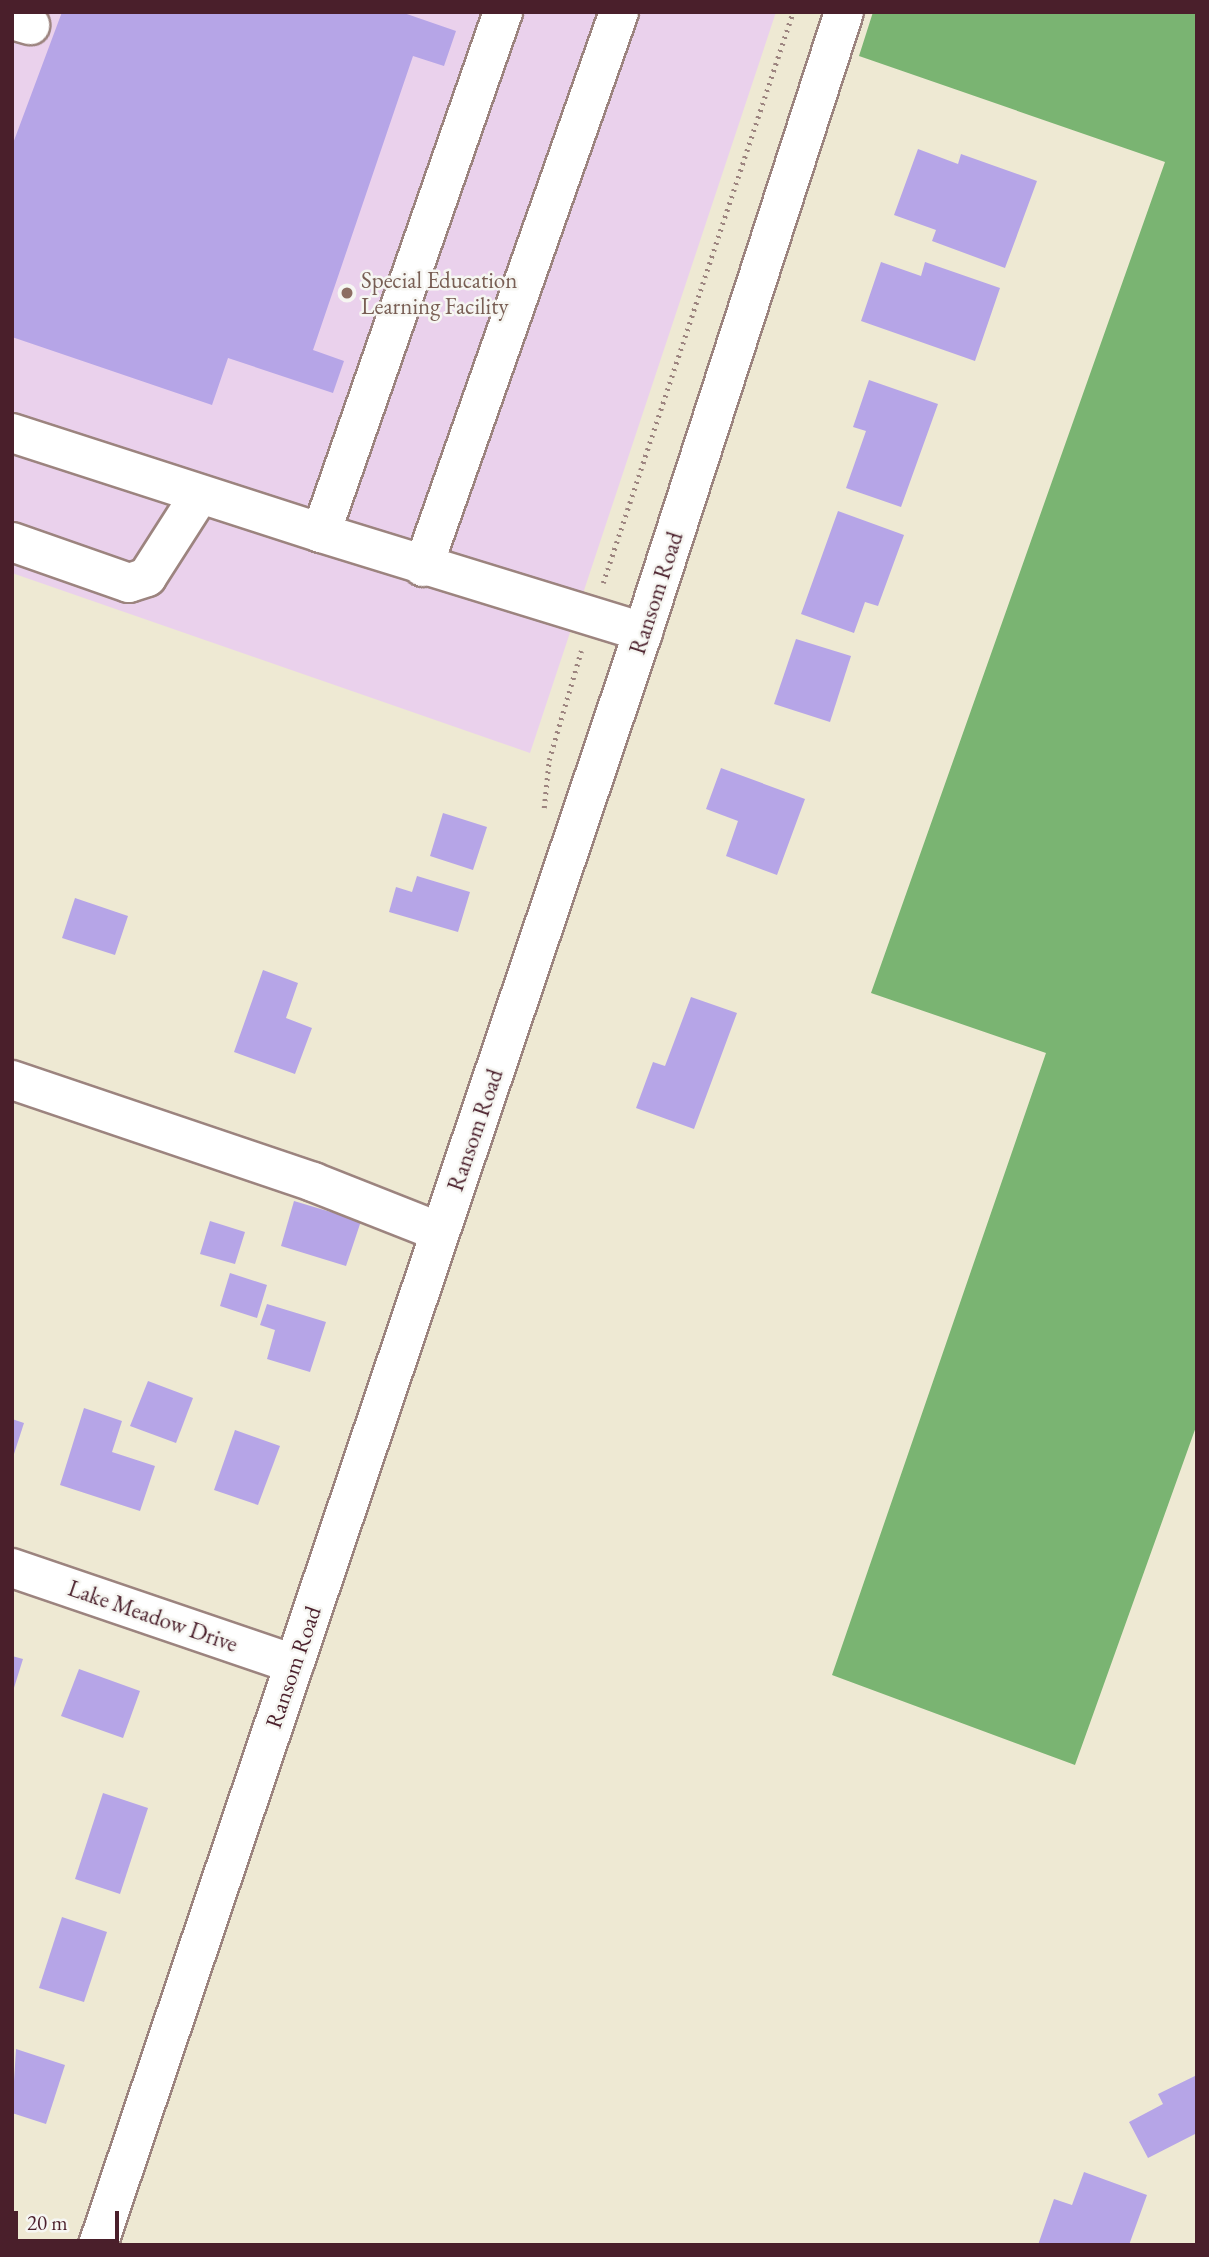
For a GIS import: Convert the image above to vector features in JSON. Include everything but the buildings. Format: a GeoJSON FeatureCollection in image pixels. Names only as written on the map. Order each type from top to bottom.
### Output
{"type":"FeatureCollection","features":[{"type":"Feature","properties":{"kind":"main road"},"geometry":{"type":"LineString","coordinates":[[321,533],[503,12]]}},
{"type":"Feature","properties":{"kind":"main road"},"geometry":{"type":"LineString","coordinates":[[423,567],[619,12]]}},
{"type":"Feature","properties":{"kind":"main road","name":"Ransom Road"},"geometry":{"type":"LineString","coordinates":[[98,2245],[643,632],[844,12]]}},
{"type":"Feature","properties":{"kind":"main road"},"geometry":{"type":"LineString","coordinates":[[12,433],[423,567],[643,632]]}},
{"type":"Feature","properties":{"kind":"main road"},"geometry":{"type":"LineString","coordinates":[[12,542],[129,583],[147,577],[200,494]]}},
{"type":"Feature","properties":{"kind":"main road"},"geometry":{"type":"LineString","coordinates":[[12,1080],[313,1181],[440,1232]]}},
{"type":"Feature","properties":{"kind":"main road","name":"Lake Meadow Drive"},"geometry":{"type":"LineString","coordinates":[[12,1568],[294,1664]]}},
{"type":"Feature","properties":{"kind":"path"},"geometry":{"type":"LineString","coordinates":[[545,820],[549,760],[592,617],[793,12]]}},
{"type":"Feature","properties":{"kind":"shaded area","name":"Special Education Learning Facility"},"geometry":{"type":"Polygon","coordinates":[[[12,12],[776,12],[530,753],[12,573],[12,12]]]}},
{"type":"Feature","properties":{"kind":"green space"},"geometry":{"type":"Polygon","coordinates":[[[873,12],[1197,12],[1197,1424],[1075,1765],[832,1675],[1046,1053],[871,993],[1165,162],[859,56],[873,12]]]}},
{"type":"Feature","properties":{"kind":"place","name":"Special Education Learning Facility"},"geometry":{"type":"Point","coordinates":[347,293]}}]}
